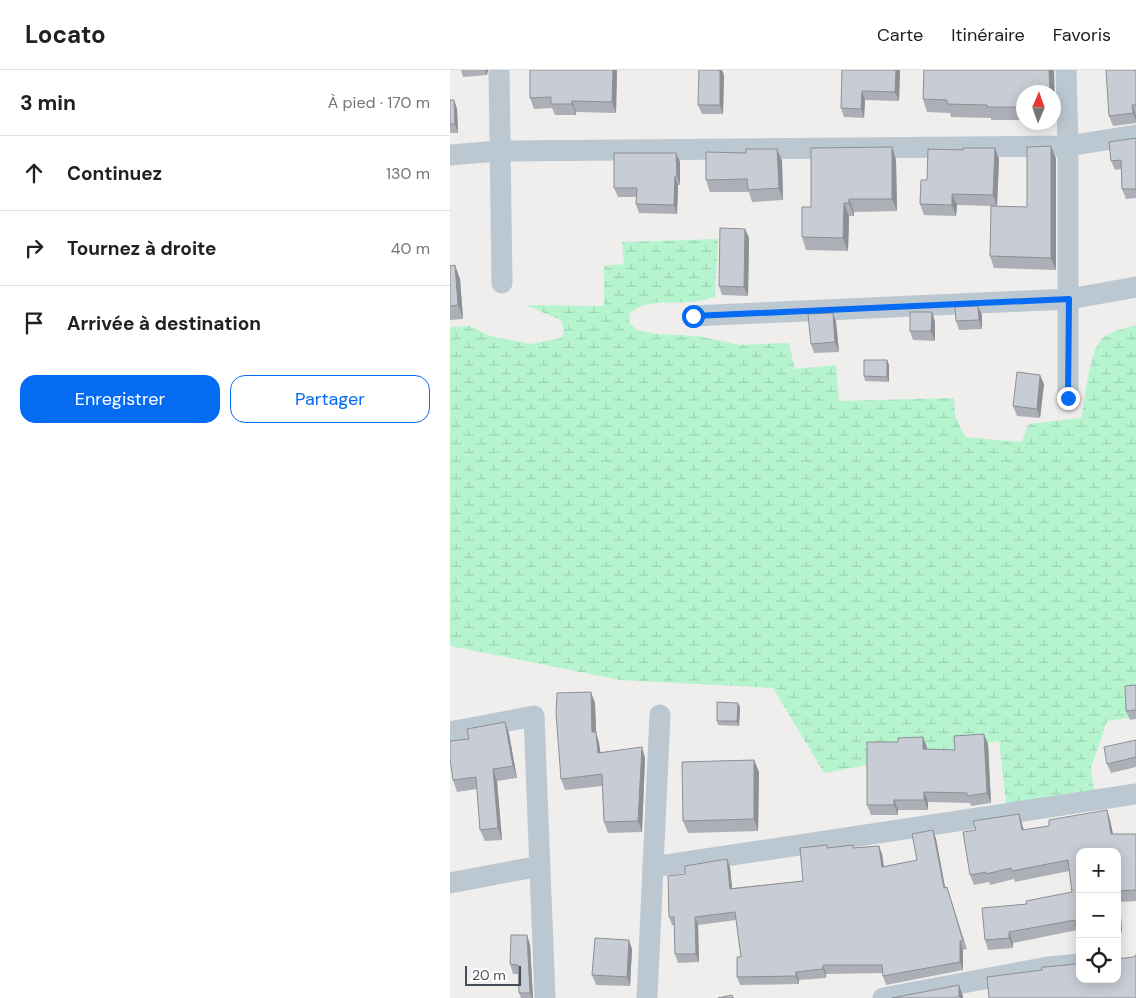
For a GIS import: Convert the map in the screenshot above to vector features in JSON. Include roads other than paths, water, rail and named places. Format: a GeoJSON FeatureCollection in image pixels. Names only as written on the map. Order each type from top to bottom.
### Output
{"type":"FeatureCollection","features":[{"type":"Feature","properties":{"kind":"street"},"geometry":{"type":"LineString","coordinates":[[498,70],[502,283]]}},
{"type":"Feature","properties":{"kind":"street"},"geometry":{"type":"LineString","coordinates":[[1066,70],[1069,299],[1068,398]]}},
{"type":"Feature","properties":{"kind":"street"},"geometry":{"type":"LineString","coordinates":[[450,155],[499,151],[1068,146],[1136,135]]}},
{"type":"Feature","properties":{"kind":"street"},"geometry":{"type":"LineString","coordinates":[[693,316],[1069,299],[1136,287]]}},
{"type":"Feature","properties":{"kind":"street"},"geometry":{"type":"LineString","coordinates":[[647,998],[660,715]]}},
{"type":"Feature","properties":{"kind":"street"},"geometry":{"type":"LineString","coordinates":[[450,732],[534,716],[545,998]]}},
{"type":"Feature","properties":{"kind":"street"},"geometry":{"type":"LineString","coordinates":[[653,867],[1136,794]]}},
{"type":"Feature","properties":{"kind":"street"},"geometry":{"type":"LineString","coordinates":[[450,883],[540,866]]}},
{"type":"Feature","properties":{"kind":"street"},"geometry":{"type":"LineString","coordinates":[[883,998],[1048,967],[1076,964]]}}]}
